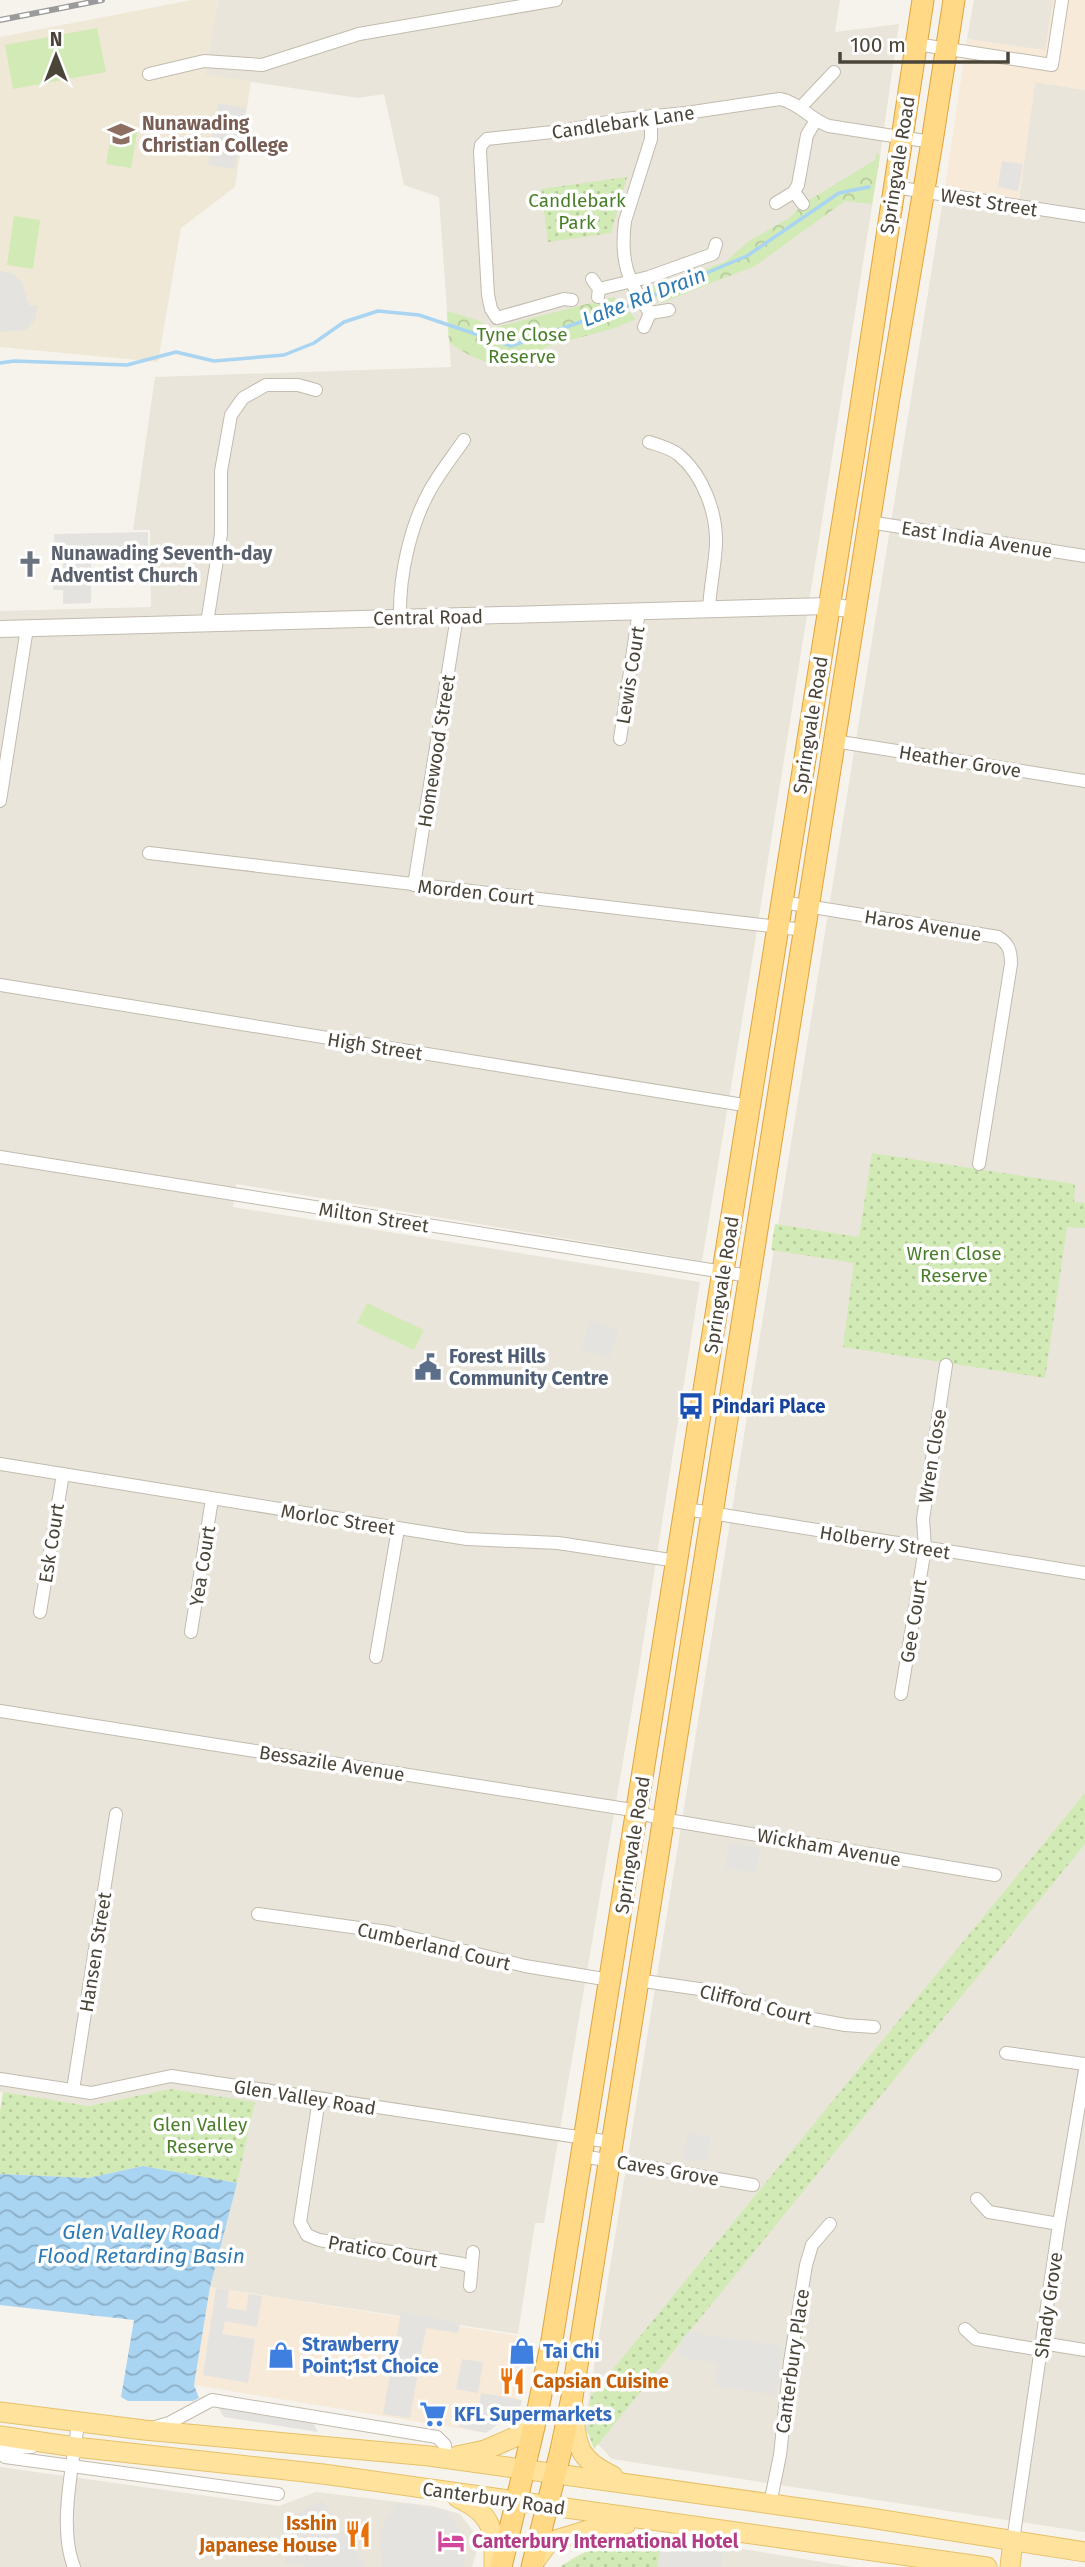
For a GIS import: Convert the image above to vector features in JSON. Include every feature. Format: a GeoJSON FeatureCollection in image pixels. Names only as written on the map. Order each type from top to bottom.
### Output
{"type":"FeatureCollection","features":[{"type":"Feature","properties":{"kind":"highway","name":"Springvale Road"},"geometry":{"type":"LineString","coordinates":[[501,2567],[537,2414],[584,2148],[923,0]]}},
{"type":"Feature","properties":{"kind":"highway","name":"Springvale Road"},"geometry":{"type":"LineString","coordinates":[[533,2565],[572,2397],[954,0]]}},
{"type":"Feature","properties":{"kind":"main road"},"geometry":{"type":"LineString","coordinates":[[572,2397],[576,2437],[581,2451],[593,2467],[626,2483]]}},
{"type":"Feature","properties":{"kind":"main road","name":"Canterbury Road"},"geometry":{"type":"LineString","coordinates":[[0,2412],[144,2430],[446,2458],[1085,2552]]}},
{"type":"Feature","properties":{"kind":"main road"},"geometry":{"type":"LineString","coordinates":[[446,2458],[485,2450],[522,2434],[537,2414]]}},
{"type":"Feature","properties":{"kind":"main road","name":"Canterbury Road"},"geometry":{"type":"LineString","coordinates":[[0,2436],[68,2453],[323,2473],[987,2567]]}},
{"type":"Feature","properties":{"kind":"main road"},"geometry":{"type":"LineString","coordinates":[[444,2491],[477,2506],[489,2523],[495,2538],[494,2567]]}},
{"type":"Feature","properties":{"kind":"main road"},"geometry":{"type":"LineString","coordinates":[[533,2565],[549,2542],[556,2539],[598,2527],[658,2521]]}},
{"type":"Feature","properties":{"kind":"main road"},"geometry":{"type":"LineString","coordinates":[[1010,2567],[1013,2541]]}},
{"type":"Feature","properties":{"kind":"street"},"geometry":{"type":"LineString","coordinates":[[149,74],[204,61],[262,65],[359,34],[556,0]]}},
{"type":"Feature","properties":{"kind":"street"},"geometry":{"type":"LineString","coordinates":[[916,44],[1052,65],[1062,0]]}},
{"type":"Feature","properties":{"kind":"street"},"geometry":{"type":"LineString","coordinates":[[800,108],[834,72]]}},
{"type":"Feature","properties":{"kind":"street","name":"Candlebark Lane"},"geometry":{"type":"LineString","coordinates":[[572,300],[564,299],[491,319],[480,152],[483,142],[495,137],[571,130],[623,119],[780,99],[789,100],[829,126],[932,142]]}},
{"type":"Feature","properties":{"kind":"street"},"geometry":{"type":"LineString","coordinates":[[644,327],[644,305],[629,282],[623,247],[625,221],[651,139],[651,116]]}},
{"type":"Feature","properties":{"kind":"street"},"geometry":{"type":"LineString","coordinates":[[776,203],[794,192],[798,185],[807,135],[816,120]]}},
{"type":"Feature","properties":{"kind":"street","name":"West Street"},"geometry":{"type":"LineString","coordinates":[[894,187],[1085,216]]}},
{"type":"Feature","properties":{"kind":"street"},"geometry":{"type":"LineString","coordinates":[[794,192],[803,204]]}},
{"type":"Feature","properties":{"kind":"street"},"geometry":{"type":"LineString","coordinates":[[596,288],[649,277],[716,252]]}},
{"type":"Feature","properties":{"kind":"street"},"geometry":{"type":"LineString","coordinates":[[644,305],[669,310]]}},
{"type":"Feature","properties":{"kind":"street"},"geometry":{"type":"LineString","coordinates":[[207,623],[221,534],[220,471],[231,415],[243,398],[267,385],[298,385],[316,390]]}},
{"type":"Feature","properties":{"kind":"street"},"geometry":{"type":"LineString","coordinates":[[400,617],[404,577],[417,520],[430,490],[464,440]]}},
{"type":"Feature","properties":{"kind":"street"},"geometry":{"type":"LineString","coordinates":[[649,442],[677,453],[690,467],[707,496],[716,542],[709,609]]}},
{"type":"Feature","properties":{"kind":"street","name":"East India Avenue"},"geometry":{"type":"LineString","coordinates":[[869,522],[1085,556]]}},
{"type":"Feature","properties":{"kind":"street","name":"Central Road"},"geometry":{"type":"LineString","coordinates":[[0,629],[829,606],[855,610]]}},
{"type":"Feature","properties":{"kind":"street","name":"Lewis Court"},"geometry":{"type":"LineString","coordinates":[[620,739],[639,611]]}},
{"type":"Feature","properties":{"kind":"street","name":"Homewood Street"},"geometry":{"type":"LineString","coordinates":[[414,886],[457,616]]}},
{"type":"Feature","properties":{"kind":"street"},"geometry":{"type":"LineString","coordinates":[[0,801],[27,628]]}},
{"type":"Feature","properties":{"kind":"street","name":"Heather Grove"},"geometry":{"type":"LineString","coordinates":[[834,741],[1085,781]]}},
{"type":"Feature","properties":{"kind":"street","name":"Morden Court"},"geometry":{"type":"LineString","coordinates":[[149,853],[804,930]]}},
{"type":"Feature","properties":{"kind":"street","name":"Haros Avenue"},"geometry":{"type":"LineString","coordinates":[[782,902],[998,937],[1006,942],[1011,952],[1011,964],[979,1164]]}},
{"type":"Feature","properties":{"kind":"street","name":"High Street"},"geometry":{"type":"LineString","coordinates":[[0,985],[750,1106]]}},
{"type":"Feature","properties":{"kind":"street","name":"Milton Street"},"geometry":{"type":"LineString","coordinates":[[0,1157],[749,1276]]}},
{"type":"Feature","properties":{"kind":"street","name":"Wren Close"},"geometry":{"type":"LineString","coordinates":[[925,1548],[923,1520],[946,1364]]}},
{"type":"Feature","properties":{"kind":"street","name":"Morloc Street"},"geometry":{"type":"LineString","coordinates":[[0,1464],[467,1539],[558,1543],[677,1561]]}},
{"type":"Feature","properties":{"kind":"street","name":"Esk Court"},"geometry":{"type":"LineString","coordinates":[[40,1612],[63,1474]]}},
{"type":"Feature","properties":{"kind":"street","name":"Yea Court"},"geometry":{"type":"LineString","coordinates":[[191,1632],[212,1499]]}},
{"type":"Feature","properties":{"kind":"street","name":"Holberry Street"},"geometry":{"type":"LineString","coordinates":[[685,1509],[1085,1573]]}},
{"type":"Feature","properties":{"kind":"street"},"geometry":{"type":"LineString","coordinates":[[376,1657],[398,1529]]}},
{"type":"Feature","properties":{"kind":"street","name":"Gee Court"},"geometry":{"type":"LineString","coordinates":[[901,1694],[925,1548]]}},
{"type":"Feature","properties":{"kind":"street","name":"Bessazile Avenue"},"geometry":{"type":"LineString","coordinates":[[0,1711],[637,1811],[662,1819]]}},
{"type":"Feature","properties":{"kind":"street","name":"Hansen Street"},"geometry":{"type":"LineString","coordinates":[[73,2090],[116,1814]]}},
{"type":"Feature","properties":{"kind":"street","name":"Wickham Avenue"},"geometry":{"type":"LineString","coordinates":[[662,1819],[995,1875]]}},
{"type":"Feature","properties":{"kind":"street","name":"Cumberland Court"},"geometry":{"type":"LineString","coordinates":[[258,1914],[388,1932],[525,1966],[610,1980]]}},
{"type":"Feature","properties":{"kind":"street","name":"Clifford Court"},"geometry":{"type":"LineString","coordinates":[[637,1980],[713,1991],[781,2013],[845,2025],[874,2027]]}},
{"type":"Feature","properties":{"kind":"street"},"geometry":{"type":"LineString","coordinates":[[1006,2053],[1085,2064]]}},
{"type":"Feature","properties":{"kind":"street","name":"Shady Grove"},"geometry":{"type":"LineString","coordinates":[[1013,2541],[1059,2224],[1079,2148],[1085,2070]]}},
{"type":"Feature","properties":{"kind":"street","name":"Glen Valley Road"},"geometry":{"type":"LineString","coordinates":[[0,2079],[91,2093],[170,2076],[319,2099],[610,2151]]}},
{"type":"Feature","properties":{"kind":"street","name":"Pratico Court"},"geometry":{"type":"LineString","coordinates":[[319,2099],[300,2222],[307,2235],[319,2240],[463,2264],[471,2268]]}},
{"type":"Feature","properties":{"kind":"street","name":"Caves Grove"},"geometry":{"type":"LineString","coordinates":[[584,2148],[610,2151],[753,2185]]}},
{"type":"Feature","properties":{"kind":"street"},"geometry":{"type":"LineString","coordinates":[[977,2199],[989,2212],[1059,2224]]}},
{"type":"Feature","properties":{"kind":"street","name":"Canterbury Place"},"geometry":{"type":"LineString","coordinates":[[770,2504],[780,2455],[790,2362],[806,2265],[812,2245],[830,2224]]}},
{"type":"Feature","properties":{"kind":"street"},"geometry":{"type":"LineString","coordinates":[[470,2286],[473,2252]]}},
{"type":"Feature","properties":{"kind":"street"},"geometry":{"type":"LineString","coordinates":[[965,2329],[976,2339],[1085,2350]]}},
{"type":"Feature","properties":{"kind":"street","name":"Canterbury Road"},"geometry":{"type":"LineString","coordinates":[[144,2430],[170,2423],[212,2400],[437,2437],[445,2445],[446,2458]]}},
{"type":"Feature","properties":{"kind":"street"},"geometry":{"type":"LineString","coordinates":[[74,2567],[67,2552],[65,2528],[68,2453],[78,2423]]}},
{"type":"Feature","properties":{"kind":"street"},"geometry":{"type":"LineString","coordinates":[[3,2453],[68,2453]]}},
{"type":"Feature","properties":{"kind":"street","name":"Canterbury Road"},"geometry":{"type":"LineString","coordinates":[[3,2453],[68,2453],[278,2494]]}},
{"type":"Feature","properties":{"kind":"shaded area","name":"Nunawading Christian College"},"geometry":{"type":"Polygon","coordinates":[[[192,0],[218,0],[205,75],[251,81],[235,187],[181,228],[158,362],[0,347],[0,37],[192,0]]]}},
{"type":"Feature","properties":{"kind":"shaded area"},"geometry":{"type":"Polygon","coordinates":[[[218,0],[840,0],[835,32],[899,24],[751,967],[702,1261],[236,1184],[233,1207],[700,1282],[641,1656],[544,2223],[535,2223],[518,2334],[210,2287],[255,2103],[170,2089],[89,2106],[0,2092],[0,611],[151,607],[150,530],[133,530],[155,377],[451,367],[439,197],[404,185],[384,94],[358,98],[205,75],[218,0]]]}},
{"type":"Feature","properties":{"kind":"shaded area"},"geometry":{"type":"Polygon","coordinates":[[[974,0],[1053,0],[1046,51],[967,39],[974,0]]]}},
{"type":"Feature","properties":{"kind":"shaded area"},"geometry":{"type":"Polygon","coordinates":[[[1053,0],[1085,0],[1085,90],[1035,82],[1019,199],[945,187],[967,39],[1045,50],[1053,0]]]}},
{"type":"Feature","properties":{"kind":"shaded area"},"geometry":{"type":"Polygon","coordinates":[[[1035,82],[1085,90],[1085,2532],[612,2459],[584,2429],[945,187],[1019,199],[1035,82]]]}},
{"type":"Feature","properties":{"kind":"shaded area"},"geometry":{"type":"Polygon","coordinates":[[[218,103],[246,108],[235,169],[208,165],[218,103]]]}},
{"type":"Feature","properties":{"kind":"shaded area"},"geometry":{"type":"Polygon","coordinates":[[[1002,161],[1023,164],[1018,191],[998,187],[1002,161]]]}},
{"type":"Feature","properties":{"kind":"shaded area"},"geometry":{"type":"Polygon","coordinates":[[[0,271],[11,273],[22,282],[29,305],[38,306],[35,320],[25,330],[0,332],[0,271]]]}},
{"type":"Feature","properties":{"kind":"shaded area"},"geometry":{"type":"Polygon","coordinates":[[[148,532],[148,558],[91,560],[91,603],[63,604],[63,590],[53,590],[53,571],[63,571],[63,559],[55,559],[54,534],[148,532]]]}},
{"type":"Feature","properties":{"kind":"shaded area"},"geometry":{"type":"Polygon","coordinates":[[[591,1320],[619,1330],[609,1358],[581,1349],[591,1320]]]}},
{"type":"Feature","properties":{"kind":"shaded area"},"geometry":{"type":"Polygon","coordinates":[[[729,1843],[760,1848],[755,1873],[725,1868],[729,1843]]]}},
{"type":"Feature","properties":{"kind":"shaded area"},"geometry":{"type":"Polygon","coordinates":[[[688,2133],[711,2137],[706,2162],[683,2158],[688,2133]]]}},
{"type":"Feature","properties":{"kind":"shaded area"},"geometry":{"type":"Polygon","coordinates":[[[210,2287],[526,2337],[516,2406],[480,2432],[194,2385],[210,2287]]]}},
{"type":"Feature","properties":{"kind":"shaded area"},"geometry":{"type":"Polygon","coordinates":[[[216,2288],[229,2290],[227,2308],[246,2311],[249,2294],[262,2296],[257,2327],[225,2321],[222,2334],[255,2339],[248,2383],[203,2375],[216,2288]]]}},
{"type":"Feature","properties":{"kind":"shaded area"},"geometry":{"type":"Polygon","coordinates":[[[401,2312],[460,2323],[458,2333],[426,2328],[410,2418],[383,2414],[401,2312]]]}},
{"type":"Feature","properties":{"kind":"shaded area"},"geometry":{"type":"Polygon","coordinates":[[[688,2332],[783,2346],[776,2395],[715,2386],[718,2363],[679,2357],[682,2339],[688,2332]]]}},
{"type":"Feature","properties":{"kind":"shaded area"},"geometry":{"type":"Polygon","coordinates":[[[462,2359],[483,2362],[478,2393],[456,2389],[462,2359]]]}},
{"type":"Feature","properties":{"kind":"shaded area"},"geometry":{"type":"Polygon","coordinates":[[[481,2393],[522,2400],[520,2408],[486,2433],[459,2427],[461,2410],[471,2411],[479,2406],[481,2393]]]}},
{"type":"Feature","properties":{"kind":"shaded area"},"geometry":{"type":"Polygon","coordinates":[[[217,2406],[312,2421],[318,2432],[224,2417],[217,2406]]]}},
{"type":"Feature","properties":{"kind":"shaded area"},"geometry":{"type":"Polygon","coordinates":[[[0,2467],[279,2506],[316,2492],[432,2506],[460,2514],[480,2540],[472,2567],[0,2567],[0,2467]]]}},
{"type":"Feature","properties":{"kind":"shaded area"},"geometry":{"type":"Polygon","coordinates":[[[322,2500],[365,2567],[307,2567],[284,2563],[292,2516],[322,2500]]]}},
{"type":"Feature","properties":{"kind":"shaded area"},"geometry":{"type":"Polygon","coordinates":[[[397,2503],[446,2510],[467,2542],[464,2567],[382,2567],[380,2531],[397,2503]]]}},
{"type":"Feature","properties":{"kind":"shaded area"},"geometry":{"type":"Polygon","coordinates":[[[662,2540],[724,2546],[721,2567],[657,2567],[662,2540]]]}},
{"type":"Feature","properties":{"kind":"shaded area"},"geometry":{"type":"Polygon","coordinates":[[[724,2546],[853,2567],[721,2567],[724,2546]]]}},
{"type":"Feature","properties":{"kind":"green space"},"geometry":{"type":"Polygon","coordinates":[[[97,28],[106,72],[13,89],[5,45],[97,28]]]}},
{"type":"Feature","properties":{"kind":"green space"},"geometry":{"type":"Polygon","coordinates":[[[113,124],[138,128],[131,168],[106,164],[113,124]]]}},
{"type":"Feature","properties":{"kind":"green space"},"geometry":{"type":"Polygon","coordinates":[[[877,152],[880,156],[872,204],[845,201],[755,266],[661,303],[647,289],[725,262],[749,241],[789,218],[806,202],[875,160],[877,152]]]}},
{"type":"Feature","properties":{"kind":"green space","name":"Candlebark Park"},"geometry":{"type":"Polygon","coordinates":[[[627,177],[611,233],[548,242],[541,189],[627,177]]]}},
{"type":"Feature","properties":{"kind":"green space"},"geometry":{"type":"Polygon","coordinates":[[[14,216],[40,220],[33,269],[7,265],[14,216]]]}},
{"type":"Feature","properties":{"kind":"green space","name":"Tyne Close Reserve"},"geometry":{"type":"Polygon","coordinates":[[[614,297],[636,319],[615,328],[545,347],[547,365],[496,364],[474,357],[449,342],[447,311],[480,321],[489,329],[614,297]]]}},
{"type":"Feature","properties":{"kind":"green space","name":"Wren Close Reserve"},"geometry":{"type":"Polygon","coordinates":[[[872,1153],[1075,1184],[1074,1202],[1085,1203],[1085,1228],[1067,1227],[1045,1378],[843,1347],[854,1263],[771,1250],[775,1224],[859,1237],[872,1153]]]}},
{"type":"Feature","properties":{"kind":"green space"},"geometry":{"type":"Polygon","coordinates":[[[367,1303],[424,1330],[414,1350],[357,1323],[367,1303]]]}},
{"type":"Feature","properties":{"kind":"green space"},"geometry":{"type":"Polygon","coordinates":[[[1085,1793],[1085,1844],[594,2449],[587,2430],[591,2396],[1085,1793]]]}},
{"type":"Feature","properties":{"kind":"green space","name":"Glen Valley Reserve"},"geometry":{"type":"Polygon","coordinates":[[[170,2089],[255,2102],[237,2183],[143,2166],[88,2178],[0,2174],[0,2111],[3,2092],[89,2106],[170,2089]]]}},
{"type":"Feature","properties":{"kind":"green space"},"geometry":{"type":"Polygon","coordinates":[[[630,2538],[724,2546],[721,2567],[560,2567],[594,2548],[630,2538]]]}},
{"type":"Feature","properties":{"kind":"water","name":"Glen Valley Road Flood Retarding Basin"},"geometry":{"type":"Polygon","coordinates":[[[143,2166],[237,2183],[210,2287],[194,2385],[199,2398],[193,2401],[128,2401],[121,2397],[134,2320],[0,2305],[0,2174],[88,2178],[143,2166]]]}},
{"type":"Feature","properties":{"kind":"waterway","name":"Lake Rd Drain"},"geometry":{"type":"LineString","coordinates":[[0,363],[14,361],[127,365],[176,352],[214,361],[284,355],[314,343],[344,322],[378,311],[419,315],[511,346],[630,305],[747,256],[839,193],[869,187]]}},
{"type":"Feature","properties":{"kind":"railway"},"geometry":{"type":"LineString","coordinates":[[0,20],[102,0]]}},
{"type":"Feature","properties":{"kind":"place","name":"Nunawading Christian College"},"geometry":{"type":"Point","coordinates":[121,134]}},
{"type":"Feature","properties":{"kind":"place","name":"Nunawading Seventh-day Adventist Church"},"geometry":{"type":"Point","coordinates":[30,564]}},
{"type":"Feature","properties":{"kind":"place","name":"Forest Hills Community Centre"},"geometry":{"type":"Point","coordinates":[428,1367]}},
{"type":"Feature","properties":{"kind":"place","name":"Pindari Place"},"geometry":{"type":"Point","coordinates":[691,1406]}},
{"type":"Feature","properties":{"kind":"place","name":"Tai Chi"},"geometry":{"type":"Point","coordinates":[522,2351]}},
{"type":"Feature","properties":{"kind":"place","name":"Strawberry Point;1st Choice"},"geometry":{"type":"Point","coordinates":[281,2355]}},
{"type":"Feature","properties":{"kind":"place","name":"Capsian Cuisine"},"geometry":{"type":"Point","coordinates":[512,2381]}},
{"type":"Feature","properties":{"kind":"place","name":"KFL Supermarkets"},"geometry":{"type":"Point","coordinates":[433,2414]}},
{"type":"Feature","properties":{"kind":"place","name":"Isshin Japanese House"},"geometry":{"type":"Point","coordinates":[358,2534]}},
{"type":"Feature","properties":{"kind":"place","name":"Canterbury International Hotel"},"geometry":{"type":"Point","coordinates":[451,2541]}}]}
